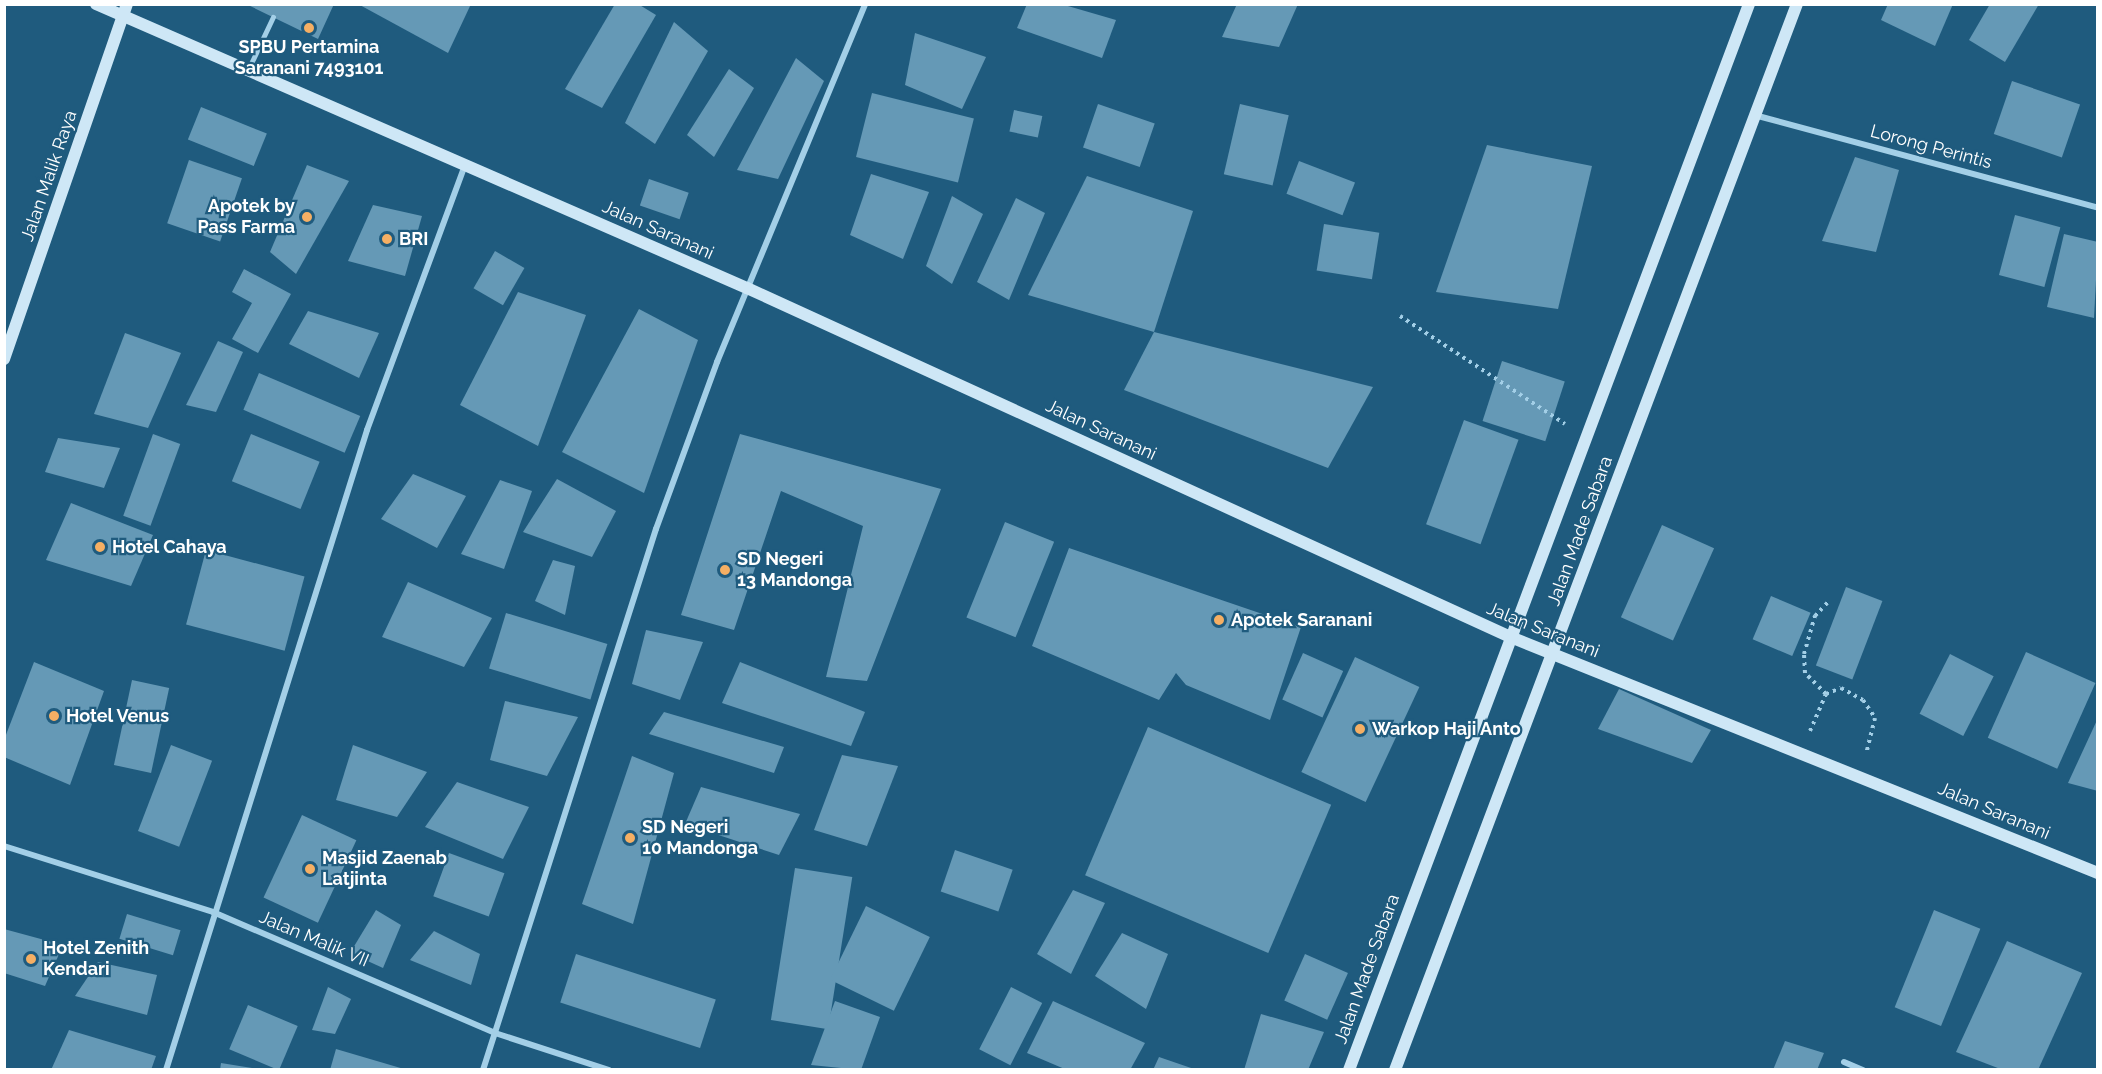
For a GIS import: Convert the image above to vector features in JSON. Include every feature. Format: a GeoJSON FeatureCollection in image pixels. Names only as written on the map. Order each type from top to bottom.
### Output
{"type":"FeatureCollection","features":[{"type":"Feature","properties":{"kind":"street","name":"Jalan Saranani"},"geometry":{"type":"LineString","coordinates":[[96,4],[249,68],[747,288],[1509,636],[1800,753],[1860,774],[2097,873]]}},
{"type":"Feature","properties":{"kind":"street","name":"Jalan Malik Raya"},"geometry":{"type":"LineString","coordinates":[[4,359],[127,4]]}},
{"type":"Feature","properties":{"kind":"street"},"geometry":{"type":"LineString","coordinates":[[483,1070],[656,529],[747,288],[865,4]]}},
{"type":"Feature","properties":{"kind":"street","name":"Jalan Made Sabara"},"geometry":{"type":"LineString","coordinates":[[1348,1070],[1583,436],[1749,4]]}},
{"type":"Feature","properties":{"kind":"street","name":"Jalan Made Sabara"},"geometry":{"type":"LineString","coordinates":[[1395,1070],[1470,861],[1554,654],[1758,116],[1797,4]]}},
{"type":"Feature","properties":{"kind":"street","name":"Lorong Perintis"},"geometry":{"type":"LineString","coordinates":[[1758,116],[2097,208]]}},
{"type":"Feature","properties":{"kind":"street"},"geometry":{"type":"LineString","coordinates":[[166,1070],[213,912],[367,430],[465,165]]}},
{"type":"Feature","properties":{"kind":"street","name":"Jalan Malik VII"},"geometry":{"type":"LineString","coordinates":[[4,846],[213,912],[495,1033],[609,1070]]}},
{"type":"Feature","properties":{"kind":"street"},"geometry":{"type":"LineString","coordinates":[[1844,1062],[1863,1070]]}},
{"type":"Feature","properties":{"kind":"lane"},"geometry":{"type":"LineString","coordinates":[[249,68],[273,17]]}},
{"type":"Feature","properties":{"kind":"path"},"geometry":{"type":"LineString","coordinates":[[1400,316],[1583,436]]}},
{"type":"Feature","properties":{"kind":"path"},"geometry":{"type":"LineString","coordinates":[[1826,694],[1803,668],[1812,624],[1828,602]]}},
{"type":"Feature","properties":{"kind":"path"},"geometry":{"type":"LineString","coordinates":[[1800,753],[1826,694],[1841,688],[1863,700],[1875,718],[1860,774]]}},
{"type":"Feature","properties":{"kind":"building","name":"SPBU Pertamina Saranani 7493101"},"geometry":{"type":"Polygon","coordinates":[[[246,4],[334,4],[318,39],[246,4]]]}},
{"type":"Feature","properties":{"kind":"building"},"geometry":{"type":"Polygon","coordinates":[[[358,4],[471,4],[448,53],[358,4]]]}},
{"type":"Feature","properties":{"kind":"building"},"geometry":{"type":"Polygon","coordinates":[[[615,4],[638,4],[656,15],[602,108],[565,89],[615,4]]]}},
{"type":"Feature","properties":{"kind":"building"},"geometry":{"type":"Polygon","coordinates":[[[1027,4],[1061,4],[1116,20],[1102,58],[1017,28],[1027,4]]]}},
{"type":"Feature","properties":{"kind":"building"},"geometry":{"type":"Polygon","coordinates":[[[1237,4],[1298,4],[1279,47],[1222,37],[1237,4]]]}},
{"type":"Feature","properties":{"kind":"building"},"geometry":{"type":"Polygon","coordinates":[[[1888,4],[1953,4],[1935,46],[1881,20],[1888,4]]]}},
{"type":"Feature","properties":{"kind":"building"},"geometry":{"type":"Polygon","coordinates":[[[1990,4],[2039,4],[2005,62],[1969,40],[1990,4]]]}},
{"type":"Feature","properties":{"kind":"building"},"geometry":{"type":"Polygon","coordinates":[[[674,22],[708,51],[655,144],[625,123],[674,22]]]}},
{"type":"Feature","properties":{"kind":"building"},"geometry":{"type":"Polygon","coordinates":[[[915,33],[986,57],[962,109],[905,85],[915,33]]]}},
{"type":"Feature","properties":{"kind":"building"},"geometry":{"type":"Polygon","coordinates":[[[796,58],[824,81],[778,179],[737,170],[796,58]]]}},
{"type":"Feature","properties":{"kind":"building"},"geometry":{"type":"Polygon","coordinates":[[[729,69],[754,88],[714,157],[687,135],[729,69]]]}},
{"type":"Feature","properties":{"kind":"building"},"geometry":{"type":"Polygon","coordinates":[[[2012,81],[2080,104],[2062,157],[1994,134],[2012,81]]]}},
{"type":"Feature","properties":{"kind":"building"},"geometry":{"type":"Polygon","coordinates":[[[872,93],[974,118],[958,182],[856,157],[872,93]]]}},
{"type":"Feature","properties":{"kind":"building"},"geometry":{"type":"Polygon","coordinates":[[[1098,104],[1155,124],[1140,167],[1083,147],[1098,104]]]}},
{"type":"Feature","properties":{"kind":"building"},"geometry":{"type":"Polygon","coordinates":[[[1240,104],[1289,115],[1273,185],[1224,174],[1240,104]]]}},
{"type":"Feature","properties":{"kind":"building"},"geometry":{"type":"Polygon","coordinates":[[[201,107],[267,134],[254,166],[188,139],[201,107]]]}},
{"type":"Feature","properties":{"kind":"building"},"geometry":{"type":"Polygon","coordinates":[[[1014,110],[1042,116],[1038,138],[1009,132],[1014,110]]]}},
{"type":"Feature","properties":{"kind":"building"},"geometry":{"type":"Polygon","coordinates":[[[1487,145],[1592,166],[1558,309],[1436,292],[1487,145]]]}},
{"type":"Feature","properties":{"kind":"building"},"geometry":{"type":"Polygon","coordinates":[[[1855,157],[1899,170],[1876,252],[1822,241],[1855,157]]]}},
{"type":"Feature","properties":{"kind":"building"},"geometry":{"type":"Polygon","coordinates":[[[189,160],[242,178],[220,242],[167,223],[189,160]]]}},
{"type":"Feature","properties":{"kind":"building"},"geometry":{"type":"Polygon","coordinates":[[[1299,161],[1355,183],[1342,215],[1286,194],[1299,161]]]}},
{"type":"Feature","properties":{"kind":"building","name":"Apotek by Pass Farma"},"geometry":{"type":"Polygon","coordinates":[[[307,165],[349,181],[296,274],[270,252],[307,165]]]}},
{"type":"Feature","properties":{"kind":"building"},"geometry":{"type":"Polygon","coordinates":[[[871,174],[929,192],[903,259],[850,235],[871,174]]]}},
{"type":"Feature","properties":{"kind":"building"},"geometry":{"type":"Polygon","coordinates":[[[1087,176],[1193,211],[1154,332],[1028,295],[1087,176]]]}},
{"type":"Feature","properties":{"kind":"building"},"geometry":{"type":"Polygon","coordinates":[[[649,179],[689,193],[680,219],[640,205],[649,179]]]}},
{"type":"Feature","properties":{"kind":"building"},"geometry":{"type":"Polygon","coordinates":[[[952,196],[983,214],[952,284],[926,266],[952,196]]]}},
{"type":"Feature","properties":{"kind":"building"},"geometry":{"type":"Polygon","coordinates":[[[1016,198],[1045,213],[1009,300],[977,282],[1016,198]]]}},
{"type":"Feature","properties":{"kind":"building","name":"BRI"},"geometry":{"type":"Polygon","coordinates":[[[373,205],[422,216],[405,276],[348,261],[373,205]]]}},
{"type":"Feature","properties":{"kind":"building"},"geometry":{"type":"Polygon","coordinates":[[[2015,215],[2060,227],[2044,287],[1999,275],[2015,215]]]}},
{"type":"Feature","properties":{"kind":"building"},"geometry":{"type":"Polygon","coordinates":[[[1324,224],[1379,233],[1372,279],[1317,270],[1324,224]]]}},
{"type":"Feature","properties":{"kind":"building"},"geometry":{"type":"Polygon","coordinates":[[[2064,234],[2098,242],[2094,318],[2047,307],[2064,234]]]}},
{"type":"Feature","properties":{"kind":"building"},"geometry":{"type":"Polygon","coordinates":[[[495,251],[524,268],[503,305],[474,288],[495,251]]]}},
{"type":"Feature","properties":{"kind":"building"},"geometry":{"type":"Polygon","coordinates":[[[244,269],[291,294],[258,353],[232,339],[252,303],[232,292],[244,269]]]}},
{"type":"Feature","properties":{"kind":"building"},"geometry":{"type":"Polygon","coordinates":[[[518,292],[586,315],[538,446],[460,405],[518,292]]]}},
{"type":"Feature","properties":{"kind":"building"},"geometry":{"type":"Polygon","coordinates":[[[639,309],[698,340],[644,493],[562,452],[639,309]]]}},
{"type":"Feature","properties":{"kind":"building"},"geometry":{"type":"Polygon","coordinates":[[[308,311],[379,333],[359,378],[289,344],[308,311]]]}},
{"type":"Feature","properties":{"kind":"building"},"geometry":{"type":"Polygon","coordinates":[[[1154,332],[1373,387],[1328,468],[1124,390],[1154,332]]]}},
{"type":"Feature","properties":{"kind":"building"},"geometry":{"type":"Polygon","coordinates":[[[125,333],[181,353],[148,428],[94,414],[125,333]]]}},
{"type":"Feature","properties":{"kind":"building"},"geometry":{"type":"Polygon","coordinates":[[[218,341],[243,352],[216,412],[186,405],[218,341]]]}},
{"type":"Feature","properties":{"kind":"building"},"geometry":{"type":"Polygon","coordinates":[[[1502,361],[1565,381],[1545,441],[1483,421],[1502,361]]]}},
{"type":"Feature","properties":{"kind":"building"},"geometry":{"type":"Polygon","coordinates":[[[259,373],[360,416],[345,453],[243,410],[259,373]]]}},
{"type":"Feature","properties":{"kind":"building"},"geometry":{"type":"Polygon","coordinates":[[[1464,420],[1519,440],[1481,544],[1426,524],[1464,420]]]}},
{"type":"Feature","properties":{"kind":"building"},"geometry":{"type":"Polygon","coordinates":[[[153,434],[180,444],[150,526],[123,516],[153,434]]]}},
{"type":"Feature","properties":{"kind":"building"},"geometry":{"type":"Polygon","coordinates":[[[251,434],[320,462],[301,509],[232,481],[251,434]]]}},
{"type":"Feature","properties":{"kind":"building","name":"SD Negeri 13 Mandonga"},"geometry":{"type":"Polygon","coordinates":[[[740,434],[941,489],[867,681],[826,677],[863,526],[781,491],[734,630],[681,615],[740,434]]]}},
{"type":"Feature","properties":{"kind":"building"},"geometry":{"type":"Polygon","coordinates":[[[58,438],[120,448],[104,488],[45,472],[58,438]]]}},
{"type":"Feature","properties":{"kind":"building"},"geometry":{"type":"Polygon","coordinates":[[[413,474],[466,496],[437,548],[381,519],[413,474]]]}},
{"type":"Feature","properties":{"kind":"building"},"geometry":{"type":"Polygon","coordinates":[[[557,479],[616,511],[592,557],[523,532],[557,479]]]}},
{"type":"Feature","properties":{"kind":"building"},"geometry":{"type":"Polygon","coordinates":[[[500,480],[532,491],[504,569],[461,554],[500,480]]]}},
{"type":"Feature","properties":{"kind":"building","name":"Hotel Cahaya"},"geometry":{"type":"Polygon","coordinates":[[[71,503],[153,535],[131,586],[46,560],[71,503]]]}},
{"type":"Feature","properties":{"kind":"building"},"geometry":{"type":"Polygon","coordinates":[[[1005,522],[1054,542],[1016,637],[966,617],[1005,522]]]}},
{"type":"Feature","properties":{"kind":"building"},"geometry":{"type":"Polygon","coordinates":[[[1662,525],[1714,548],[1673,640],[1621,617],[1662,525]]]}},
{"type":"Feature","properties":{"kind":"building"},"geometry":{"type":"Polygon","coordinates":[[[1069,548],[1301,627],[1270,720],[1186,685],[1176,673],[1159,700],[1032,646],[1069,548]]]}},
{"type":"Feature","properties":{"kind":"building"},"geometry":{"type":"Polygon","coordinates":[[[206,550],[305,576],[285,651],[186,624],[206,550]]]}},
{"type":"Feature","properties":{"kind":"building"},"geometry":{"type":"Polygon","coordinates":[[[553,560],[575,566],[565,615],[535,601],[553,560]]]}},
{"type":"Feature","properties":{"kind":"building"},"geometry":{"type":"Polygon","coordinates":[[[408,582],[492,618],[464,667],[382,637],[408,582]]]}},
{"type":"Feature","properties":{"kind":"building"},"geometry":{"type":"Polygon","coordinates":[[[1846,587],[1882,601],[1852,679],[1816,665],[1846,587]]]}},
{"type":"Feature","properties":{"kind":"building"},"geometry":{"type":"Polygon","coordinates":[[[1771,596],[1811,613],[1792,656],[1753,639],[1771,596]]]}},
{"type":"Feature","properties":{"kind":"building"},"geometry":{"type":"Polygon","coordinates":[[[506,613],[607,644],[590,699],[489,668],[506,613]]]}},
{"type":"Feature","properties":{"kind":"building"},"geometry":{"type":"Polygon","coordinates":[[[646,630],[703,642],[680,700],[632,684],[646,630]]]}},
{"type":"Feature","properties":{"kind":"building"},"geometry":{"type":"Polygon","coordinates":[[[2026,652],[2095,683],[2057,769],[1988,738],[2026,652]]]}},
{"type":"Feature","properties":{"kind":"building"},"geometry":{"type":"Polygon","coordinates":[[[1303,653],[1343,671],[1322,717],[1282,700],[1303,653]]]}},
{"type":"Feature","properties":{"kind":"building"},"geometry":{"type":"Polygon","coordinates":[[[1950,654],[1994,676],[1963,736],[1920,714],[1950,654]]]}},
{"type":"Feature","properties":{"kind":"building","name":"Warkop Haji Anto"},"geometry":{"type":"Polygon","coordinates":[[[1355,657],[1419,687],[1366,802],[1301,772],[1355,657]]]}},
{"type":"Feature","properties":{"kind":"building","name":"Hotel Venus"},"geometry":{"type":"Polygon","coordinates":[[[34,662],[104,691],[70,785],[4,757],[4,740],[34,662]]]}},
{"type":"Feature","properties":{"kind":"building"},"geometry":{"type":"Polygon","coordinates":[[[740,662],[865,712],[851,746],[722,703],[740,662]]]}},
{"type":"Feature","properties":{"kind":"building"},"geometry":{"type":"Polygon","coordinates":[[[132,680],[169,688],[151,773],[114,765],[132,680]]]}},
{"type":"Feature","properties":{"kind":"building"},"geometry":{"type":"Polygon","coordinates":[[[1619,689],[1711,730],[1692,763],[1598,729],[1619,689]]]}},
{"type":"Feature","properties":{"kind":"building"},"geometry":{"type":"Polygon","coordinates":[[[505,701],[578,717],[547,776],[490,760],[505,701]]]}},
{"type":"Feature","properties":{"kind":"building"},"geometry":{"type":"Polygon","coordinates":[[[664,712],[784,747],[774,773],[649,734],[664,712]]]}},
{"type":"Feature","properties":{"kind":"building"},"geometry":{"type":"Polygon","coordinates":[[[2098,718],[2098,791],[2068,783],[2098,718]]]}},
{"type":"Feature","properties":{"kind":"building"},"geometry":{"type":"Polygon","coordinates":[[[1148,727],[1331,805],[1268,953],[1085,875],[1148,727]]]}},
{"type":"Feature","properties":{"kind":"building"},"geometry":{"type":"Polygon","coordinates":[[[171,745],[212,761],[179,847],[138,831],[171,745]]]}},
{"type":"Feature","properties":{"kind":"building"},"geometry":{"type":"Polygon","coordinates":[[[353,745],[427,772],[397,817],[336,800],[353,745]]]}},
{"type":"Feature","properties":{"kind":"building"},"geometry":{"type":"Polygon","coordinates":[[[842,755],[898,766],[867,846],[814,830],[842,755]]]}},
{"type":"Feature","properties":{"kind":"building","name":"SD Negeri 10 Mandonga"},"geometry":{"type":"Polygon","coordinates":[[[632,756],[674,773],[633,924],[582,904],[632,756]]]}},
{"type":"Feature","properties":{"kind":"building"},"geometry":{"type":"Polygon","coordinates":[[[457,782],[529,807],[503,859],[425,827],[457,782]]]}},
{"type":"Feature","properties":{"kind":"building"},"geometry":{"type":"Polygon","coordinates":[[[701,787],[800,814],[779,855],[685,824],[701,787]]]}},
{"type":"Feature","properties":{"kind":"building","name":"Masjid Zaenab Latjinta"},"geometry":{"type":"Polygon","coordinates":[[[302,815],[356,840],[318,923],[264,897],[302,815]]]}},
{"type":"Feature","properties":{"kind":"building"},"geometry":{"type":"Polygon","coordinates":[[[955,850],[1013,870],[998,911],[941,892],[955,850]]]}},
{"type":"Feature","properties":{"kind":"building"},"geometry":{"type":"Polygon","coordinates":[[[449,853],[504,873],[489,916],[433,896],[449,853]]]}},
{"type":"Feature","properties":{"kind":"building"},"geometry":{"type":"Polygon","coordinates":[[[795,868],[852,877],[828,1029],[771,1020],[795,868]]]}},
{"type":"Feature","properties":{"kind":"building"},"geometry":{"type":"Polygon","coordinates":[[[1073,890],[1105,903],[1071,974],[1037,954],[1073,890]]]}},
{"type":"Feature","properties":{"kind":"building"},"geometry":{"type":"Polygon","coordinates":[[[866,906],[930,937],[894,1011],[830,980],[866,906]]]}},
{"type":"Feature","properties":{"kind":"building"},"geometry":{"type":"Polygon","coordinates":[[[376,910],[401,925],[383,968],[350,953],[376,910]]]}},
{"type":"Feature","properties":{"kind":"building"},"geometry":{"type":"Polygon","coordinates":[[[1934,910],[1980,929],[1941,1026],[1895,1007],[1934,910]]]}},
{"type":"Feature","properties":{"kind":"building"},"geometry":{"type":"Polygon","coordinates":[[[127,914],[181,930],[173,955],[119,939],[127,914]]]}},
{"type":"Feature","properties":{"kind":"building","name":"Hotel Zenith Kendari"},"geometry":{"type":"Polygon","coordinates":[[[4,929],[63,945],[45,986],[4,973],[4,929]]]}},
{"type":"Feature","properties":{"kind":"building"},"geometry":{"type":"Polygon","coordinates":[[[434,931],[480,954],[471,985],[410,960],[434,931]]]}},
{"type":"Feature","properties":{"kind":"building"},"geometry":{"type":"Polygon","coordinates":[[[1122,933],[1168,954],[1146,1009],[1095,976],[1122,933]]]}},
{"type":"Feature","properties":{"kind":"building"},"geometry":{"type":"Polygon","coordinates":[[[2007,941],[2082,973],[2038,1070],[2003,1070],[1956,1052],[2007,941]]]}},
{"type":"Feature","properties":{"kind":"building"},"geometry":{"type":"Polygon","coordinates":[[[576,954],[716,999],[700,1048],[560,1003],[576,954]]]}},
{"type":"Feature","properties":{"kind":"building"},"geometry":{"type":"Polygon","coordinates":[[[1305,954],[1348,973],[1327,1020],[1284,1001],[1305,954]]]}},
{"type":"Feature","properties":{"kind":"building"},"geometry":{"type":"Polygon","coordinates":[[[98,962],[157,975],[147,1015],[75,996],[98,962]]]}},
{"type":"Feature","properties":{"kind":"building"},"geometry":{"type":"Polygon","coordinates":[[[328,987],[351,999],[335,1034],[312,1030],[328,987]]]}},
{"type":"Feature","properties":{"kind":"building"},"geometry":{"type":"Polygon","coordinates":[[[1011,987],[1042,1003],[1010,1065],[979,1049],[1011,987]]]}},
{"type":"Feature","properties":{"kind":"building"},"geometry":{"type":"Polygon","coordinates":[[[835,1001],[880,1017],[861,1070],[811,1065],[835,1001]]]}},
{"type":"Feature","properties":{"kind":"building"},"geometry":{"type":"Polygon","coordinates":[[[1053,1001],[1145,1043],[1130,1070],[1067,1070],[1027,1053],[1053,1001]]]}},
{"type":"Feature","properties":{"kind":"building"},"geometry":{"type":"Polygon","coordinates":[[[248,1005],[298,1026],[279,1070],[229,1049],[248,1005]]]}},
{"type":"Feature","properties":{"kind":"building"},"geometry":{"type":"Polygon","coordinates":[[[1261,1014],[1324,1032],[1308,1070],[1244,1070],[1261,1014]]]}},
{"type":"Feature","properties":{"kind":"building"},"geometry":{"type":"Polygon","coordinates":[[[69,1030],[156,1056],[151,1070],[51,1070],[69,1030]]]}},
{"type":"Feature","properties":{"kind":"building"},"geometry":{"type":"Polygon","coordinates":[[[1785,1041],[1824,1053],[1817,1070],[1773,1070],[1785,1041]]]}},
{"type":"Feature","properties":{"kind":"building"},"geometry":{"type":"Polygon","coordinates":[[[336,1049],[404,1069],[404,1070],[330,1070],[336,1049]]]}},
{"type":"Feature","properties":{"kind":"building"},"geometry":{"type":"Polygon","coordinates":[[[1159,1057],[1194,1069],[1194,1070],[1153,1070],[1159,1057]]]}},
{"type":"Feature","properties":{"kind":"building"},"geometry":{"type":"Polygon","coordinates":[[[221,1063],[252,1068],[251,1070],[220,1070],[221,1063]]]}},
{"type":"Feature","properties":{"kind":"place","name":"SPBU Pertamina Saranani 7493101"},"geometry":{"type":"Point","coordinates":[309,28]}},
{"type":"Feature","properties":{"kind":"place","name":"Apotek by Pass Farma"},"geometry":{"type":"Point","coordinates":[307,217]}},
{"type":"Feature","properties":{"kind":"place","name":"BRI"},"geometry":{"type":"Point","coordinates":[387,239]}},
{"type":"Feature","properties":{"kind":"place","name":"Hotel Cahaya"},"geometry":{"type":"Point","coordinates":[100,547]}},
{"type":"Feature","properties":{"kind":"place","name":"SD Negeri 13 Mandonga"},"geometry":{"type":"Point","coordinates":[725,570]}},
{"type":"Feature","properties":{"kind":"place","name":"Apotek Saranani"},"geometry":{"type":"Point","coordinates":[1219,620]}},
{"type":"Feature","properties":{"kind":"place","name":"Hotel Venus"},"geometry":{"type":"Point","coordinates":[54,716]}},
{"type":"Feature","properties":{"kind":"place","name":"Warkop Haji Anto"},"geometry":{"type":"Point","coordinates":[1360,729]}},
{"type":"Feature","properties":{"kind":"place","name":"SD Negeri 10 Mandonga"},"geometry":{"type":"Point","coordinates":[630,838]}},
{"type":"Feature","properties":{"kind":"place","name":"Masjid Zaenab Latjinta"},"geometry":{"type":"Point","coordinates":[310,869]}},
{"type":"Feature","properties":{"kind":"place","name":"Hotel Zenith Kendari"},"geometry":{"type":"Point","coordinates":[31,959]}}]}
